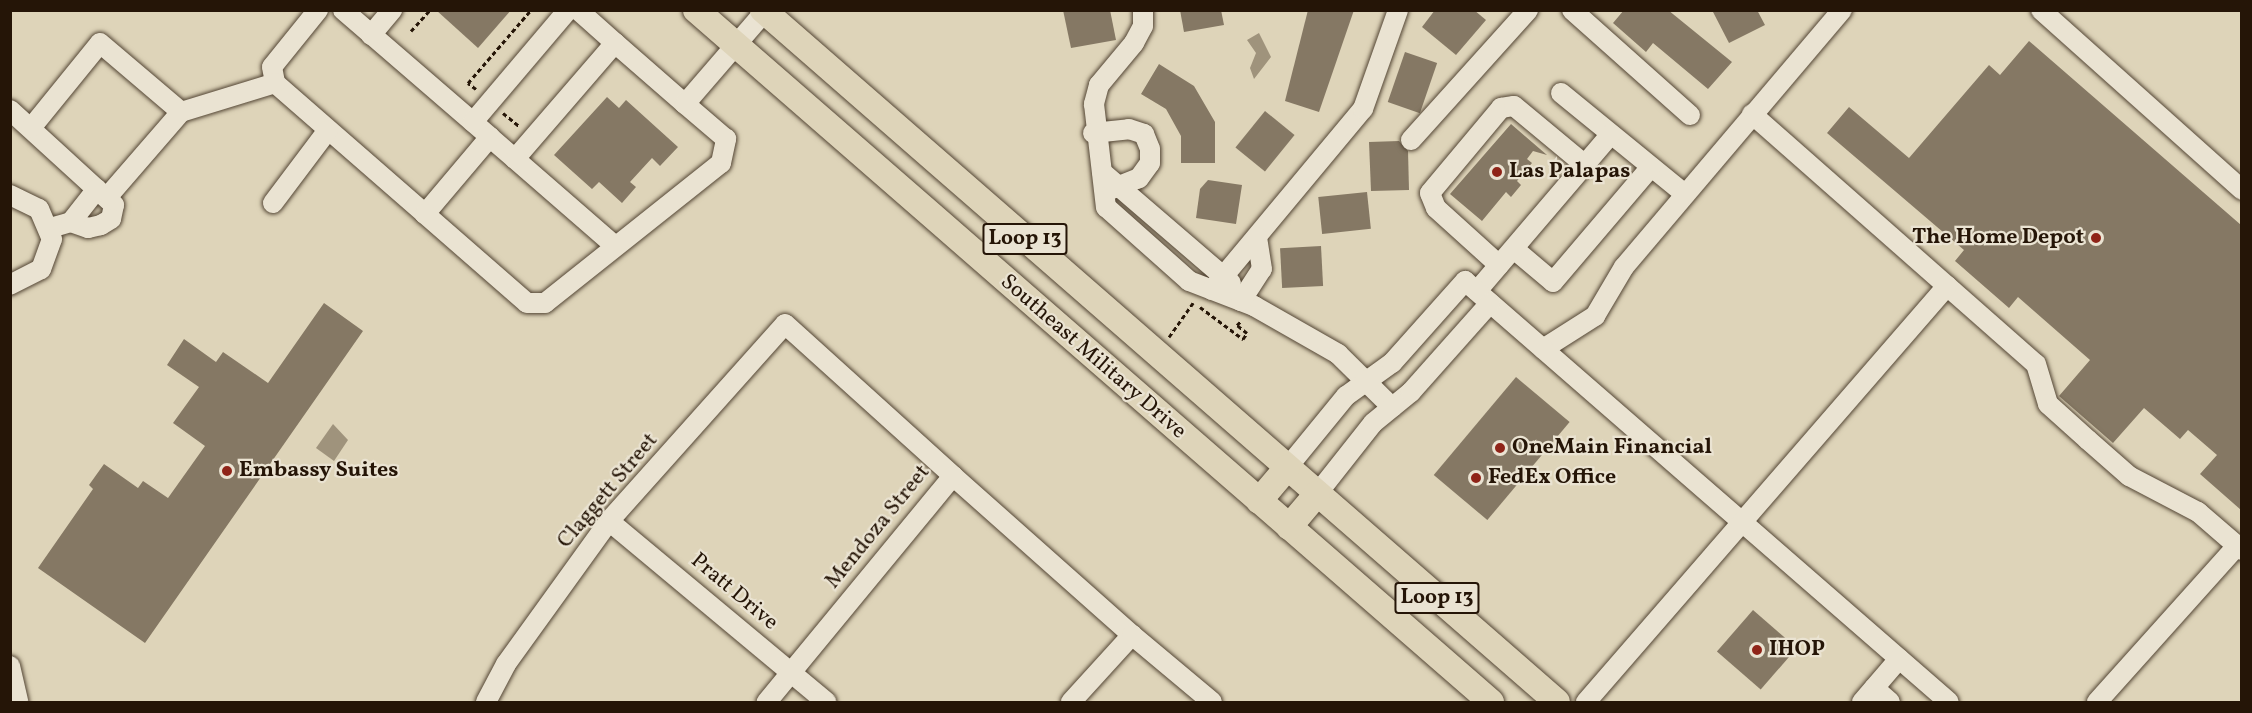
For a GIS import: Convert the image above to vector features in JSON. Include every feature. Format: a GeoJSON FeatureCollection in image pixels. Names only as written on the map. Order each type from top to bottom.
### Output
{"type":"FeatureCollection","features":[{"type":"Feature","properties":{"kind":"main road","name":"Southeast Military Drive"},"geometry":{"type":"LineString","coordinates":[[696,10],[1491,702]]}},
{"type":"Feature","properties":{"kind":"main road","name":"Southeast Military Drive"},"geometry":{"type":"LineString","coordinates":[[765,11],[1557,702]]}},
{"type":"Feature","properties":{"kind":"main road"},"geometry":{"type":"LineString","coordinates":[[1259,501],[1287,468]]}},
{"type":"Feature","properties":{"kind":"main road"},"geometry":{"type":"LineString","coordinates":[[1289,527],[1317,494]]}},
{"type":"Feature","properties":{"kind":"street"},"geometry":{"type":"LineString","coordinates":[[318,10],[272,67],[275,83],[527,303],[545,303],[721,163],[726,139],[578,10]]}},
{"type":"Feature","properties":{"kind":"street"},"geometry":{"type":"LineString","coordinates":[[343,10],[615,246]]}},
{"type":"Feature","properties":{"kind":"street"},"geometry":{"type":"LineString","coordinates":[[371,35],[392,10]]}},
{"type":"Feature","properties":{"kind":"street"},"geometry":{"type":"LineString","coordinates":[[473,122],[568,10]]}},
{"type":"Feature","properties":{"kind":"street"},"geometry":{"type":"LineString","coordinates":[[1143,10],[1143,26],[1134,43],[1099,85],[1093,133],[1106,207],[1189,281],[1217,282]]}},
{"type":"Feature","properties":{"kind":"street"},"geometry":{"type":"LineString","coordinates":[[1217,282],[1363,109],[1398,10]]}},
{"type":"Feature","properties":{"kind":"street"},"geometry":{"type":"LineString","coordinates":[[1411,140],[1528,10]]}},
{"type":"Feature","properties":{"kind":"street"},"geometry":{"type":"LineString","coordinates":[[1572,10],[1690,116]]}},
{"type":"Feature","properties":{"kind":"street"},"geometry":{"type":"LineString","coordinates":[[1543,349],[1595,316],[1624,267],[1842,10]]}},
{"type":"Feature","properties":{"kind":"street"},"geometry":{"type":"LineString","coordinates":[[2041,10],[2241,190]]}},
{"type":"Feature","properties":{"kind":"street"},"geometry":{"type":"LineString","coordinates":[[686,104],[765,11]]}},
{"type":"Feature","properties":{"kind":"street"},"geometry":{"type":"LineString","coordinates":[[31,128],[100,43],[181,112]]}},
{"type":"Feature","properties":{"kind":"street"},"geometry":{"type":"LineString","coordinates":[[515,159],[615,43]]}},
{"type":"Feature","properties":{"kind":"street"},"geometry":{"type":"LineString","coordinates":[[50,228],[71,222],[181,112],[275,83]]}},
{"type":"Feature","properties":{"kind":"street"},"geometry":{"type":"LineString","coordinates":[[1561,93],[1685,194]]}},
{"type":"Feature","properties":{"kind":"street"},"geometry":{"type":"LineString","coordinates":[[1499,265],[1436,207],[1430,193],[1501,108],[1514,106],[1585,165]]}},
{"type":"Feature","properties":{"kind":"street"},"geometry":{"type":"LineString","coordinates":[[10,110],[103,192],[114,205],[111,219],[87,228],[71,222]]}},
{"type":"Feature","properties":{"kind":"street"},"geometry":{"type":"LineString","coordinates":[[1752,114],[2036,364],[2048,404],[2129,476],[2198,512],[2239,548],[2097,702]]}},
{"type":"Feature","properties":{"kind":"street"},"geometry":{"type":"LineString","coordinates":[[1093,133],[1129,129],[1144,134],[1150,163],[1139,178],[1123,187]]}},
{"type":"Feature","properties":{"kind":"street"},"geometry":{"type":"LineString","coordinates":[[273,203],[328,130]]}},
{"type":"Feature","properties":{"kind":"street"},"geometry":{"type":"LineString","coordinates":[[1317,494],[1483,297],[1499,265],[1611,134]]}},
{"type":"Feature","properties":{"kind":"street"},"geometry":{"type":"LineString","coordinates":[[425,214],[490,137]]}},
{"type":"Feature","properties":{"kind":"street"},"geometry":{"type":"LineString","coordinates":[[1514,249],[1553,282],[1651,167]]}},
{"type":"Feature","properties":{"kind":"street"},"geometry":{"type":"LineString","coordinates":[[1103,182],[1123,187],[1217,282],[1338,354],[1392,407]]}},
{"type":"Feature","properties":{"kind":"street"},"geometry":{"type":"LineString","coordinates":[[10,195],[39,209],[50,228],[50,250],[41,269],[10,285]]}},
{"type":"Feature","properties":{"kind":"street"},"geometry":{"type":"LineString","coordinates":[[1246,301],[1264,260],[1257,237]]}},
{"type":"Feature","properties":{"kind":"street"},"geometry":{"type":"LineString","coordinates":[[1287,468],[1346,396],[1392,363],[1465,281],[1949,702]]}},
{"type":"Feature","properties":{"kind":"street"},"geometry":{"type":"LineString","coordinates":[[1586,702],[1947,286]]}},
{"type":"Feature","properties":{"kind":"street","name":"Mendoza Street"},"geometry":{"type":"LineString","coordinates":[[767,702],[953,476],[785,324]]}},
{"type":"Feature","properties":{"kind":"street","name":"Claggett Street"},"geometry":{"type":"LineString","coordinates":[[486,702],[506,664],[609,521],[785,324]]}},
{"type":"Feature","properties":{"kind":"street"},"geometry":{"type":"LineString","coordinates":[[953,476],[1132,635],[1212,702]]}},
{"type":"Feature","properties":{"kind":"street","name":"Pratt Drive"},"geometry":{"type":"LineString","coordinates":[[609,521],[826,702]]}},
{"type":"Feature","properties":{"kind":"street"},"geometry":{"type":"LineString","coordinates":[[1071,702],[1132,635]]}},
{"type":"Feature","properties":{"kind":"street"},"geometry":{"type":"LineString","coordinates":[[1890,702],[1868,695],[1899,659]]}},
{"type":"Feature","properties":{"kind":"street"},"geometry":{"type":"LineString","coordinates":[[10,666],[18,702]]}},
{"type":"Feature","properties":{"kind":"path"},"geometry":{"type":"LineString","coordinates":[[411,32],[430,10]]}},
{"type":"Feature","properties":{"kind":"path"},"geometry":{"type":"LineString","coordinates":[[482,94],[468,83],[531,10]]}},
{"type":"Feature","properties":{"kind":"path"},"geometry":{"type":"LineString","coordinates":[[499,110],[522,129]]}},
{"type":"Feature","properties":{"kind":"path"},"geometry":{"type":"LineString","coordinates":[[1168,338],[1193,302],[1243,339],[1247,333],[1237,325],[1246,301]]}},
{"type":"Feature","properties":{"kind":"shaded area"},"geometry":{"type":"Polygon","coordinates":[[[1259,33],[1271,57],[1254,79],[1250,68],[1256,53],[1247,40],[1259,33]]]}},
{"type":"Feature","properties":{"kind":"shaded area"},"geometry":{"type":"Polygon","coordinates":[[[333,424],[348,440],[334,461],[316,448],[333,424]]]}},
{"type":"Feature","properties":{"kind":"building"},"geometry":{"type":"Polygon","coordinates":[[[436,10],[511,10],[478,48],[436,10]]]}},
{"type":"Feature","properties":{"kind":"building"},"geometry":{"type":"Polygon","coordinates":[[[1063,10],[1110,10],[1116,40],[1071,48],[1063,10]]]}},
{"type":"Feature","properties":{"kind":"building"},"geometry":{"type":"Polygon","coordinates":[[[1180,10],[1221,10],[1224,25],[1184,32],[1180,10]]]}},
{"type":"Feature","properties":{"kind":"building"},"geometry":{"type":"Polygon","coordinates":[[[1308,10],[1354,10],[1319,112],[1285,101],[1308,10]]]}},
{"type":"Feature","properties":{"kind":"building"},"geometry":{"type":"Polygon","coordinates":[[[1435,10],[1474,10],[1486,20],[1456,55],[1422,27],[1435,10]]]}},
{"type":"Feature","properties":{"kind":"building"},"geometry":{"type":"Polygon","coordinates":[[[1624,10],[1668,10],[1732,62],[1708,89],[1653,43],[1646,52],[1613,23],[1624,10]]]}},
{"type":"Feature","properties":{"kind":"building"},"geometry":{"type":"Polygon","coordinates":[[[1712,10],[1757,10],[1765,25],[1729,43],[1712,10]]]}},
{"type":"Feature","properties":{"kind":"building","name":"The Home Depot"},"geometry":{"type":"Polygon","coordinates":[[[2029,41],[2241,225],[2241,510],[2200,474],[2217,455],[2188,430],[2180,439],[2144,408],[2113,443],[2059,396],[2090,360],[2018,297],[2009,308],[1955,261],[1964,250],[1827,133],[1849,107],[1909,158],[1989,65],[2000,75],[2029,41]]]}},
{"type":"Feature","properties":{"kind":"building"},"geometry":{"type":"Polygon","coordinates":[[[1405,52],[1437,63],[1420,113],[1388,102],[1405,52]]]}},
{"type":"Feature","properties":{"kind":"building"},"geometry":{"type":"Polygon","coordinates":[[[1159,64],[1194,86],[1215,122],[1215,163],[1181,163],[1181,136],[1166,109],[1141,94],[1159,64]]]}},
{"type":"Feature","properties":{"kind":"building"},"geometry":{"type":"Polygon","coordinates":[[[607,97],[619,108],[626,100],[678,147],[660,166],[652,158],[630,182],[636,187],[622,203],[599,182],[592,189],[554,155],[607,97]]]}},
{"type":"Feature","properties":{"kind":"building"},"geometry":{"type":"Polygon","coordinates":[[[1265,111],[1295,135],[1265,171],[1235,148],[1265,111]]]}},
{"type":"Feature","properties":{"kind":"building","name":"Las Palapas"},"geometry":{"type":"Polygon","coordinates":[[[1511,124],[1547,155],[1533,151],[1527,159],[1532,163],[1517,181],[1521,185],[1511,197],[1506,192],[1482,221],[1450,194],[1511,124]]]}},
{"type":"Feature","properties":{"kind":"building"},"geometry":{"type":"Polygon","coordinates":[[[1399,141],[1408,151],[1409,190],[1371,191],[1369,142],[1399,141]]]}},
{"type":"Feature","properties":{"kind":"building"},"geometry":{"type":"Polygon","coordinates":[[[1208,180],[1242,185],[1236,224],[1196,218],[1200,189],[1208,180]]]}},
{"type":"Feature","properties":{"kind":"building"},"geometry":{"type":"Polygon","coordinates":[[[1367,192],[1371,229],[1322,234],[1318,197],[1367,192]]]}},
{"type":"Feature","properties":{"kind":"building"},"geometry":{"type":"Polygon","coordinates":[[[1321,246],[1323,286],[1282,288],[1280,248],[1321,246]]]}},
{"type":"Feature","properties":{"kind":"building","name":"Embassy Suites"},"geometry":{"type":"Polygon","coordinates":[[[324,303],[363,331],[145,643],[38,568],[93,489],[89,485],[104,464],[138,488],[143,481],[168,498],[205,446],[173,423],[199,387],[167,365],[184,339],[216,362],[223,352],[268,383],[324,303]]]}},
{"type":"Feature","properties":{"kind":"building"},"geometry":{"type":"Polygon","coordinates":[[[1516,377],[1570,422],[1487,520],[1434,475],[1516,377]]]}},
{"type":"Feature","properties":{"kind":"building","name":"IHOP"},"geometry":{"type":"Polygon","coordinates":[[[1753,610],[1797,648],[1761,690],[1717,652],[1753,610]]]}},
{"type":"Feature","properties":{"kind":"place","name":"Las Palapas"},"geometry":{"type":"Point","coordinates":[1497,172]}},
{"type":"Feature","properties":{"kind":"place","name":"The Home Depot"},"geometry":{"type":"Point","coordinates":[2096,238]}},
{"type":"Feature","properties":{"kind":"place","name":"OneMain Financial"},"geometry":{"type":"Point","coordinates":[1500,448]}},
{"type":"Feature","properties":{"kind":"place","name":"Embassy Suites"},"geometry":{"type":"Point","coordinates":[227,471]}},
{"type":"Feature","properties":{"kind":"place","name":"FedEx Office"},"geometry":{"type":"Point","coordinates":[1476,478]}},
{"type":"Feature","properties":{"kind":"place","name":"IHOP"},"geometry":{"type":"Point","coordinates":[1757,650]}}]}
